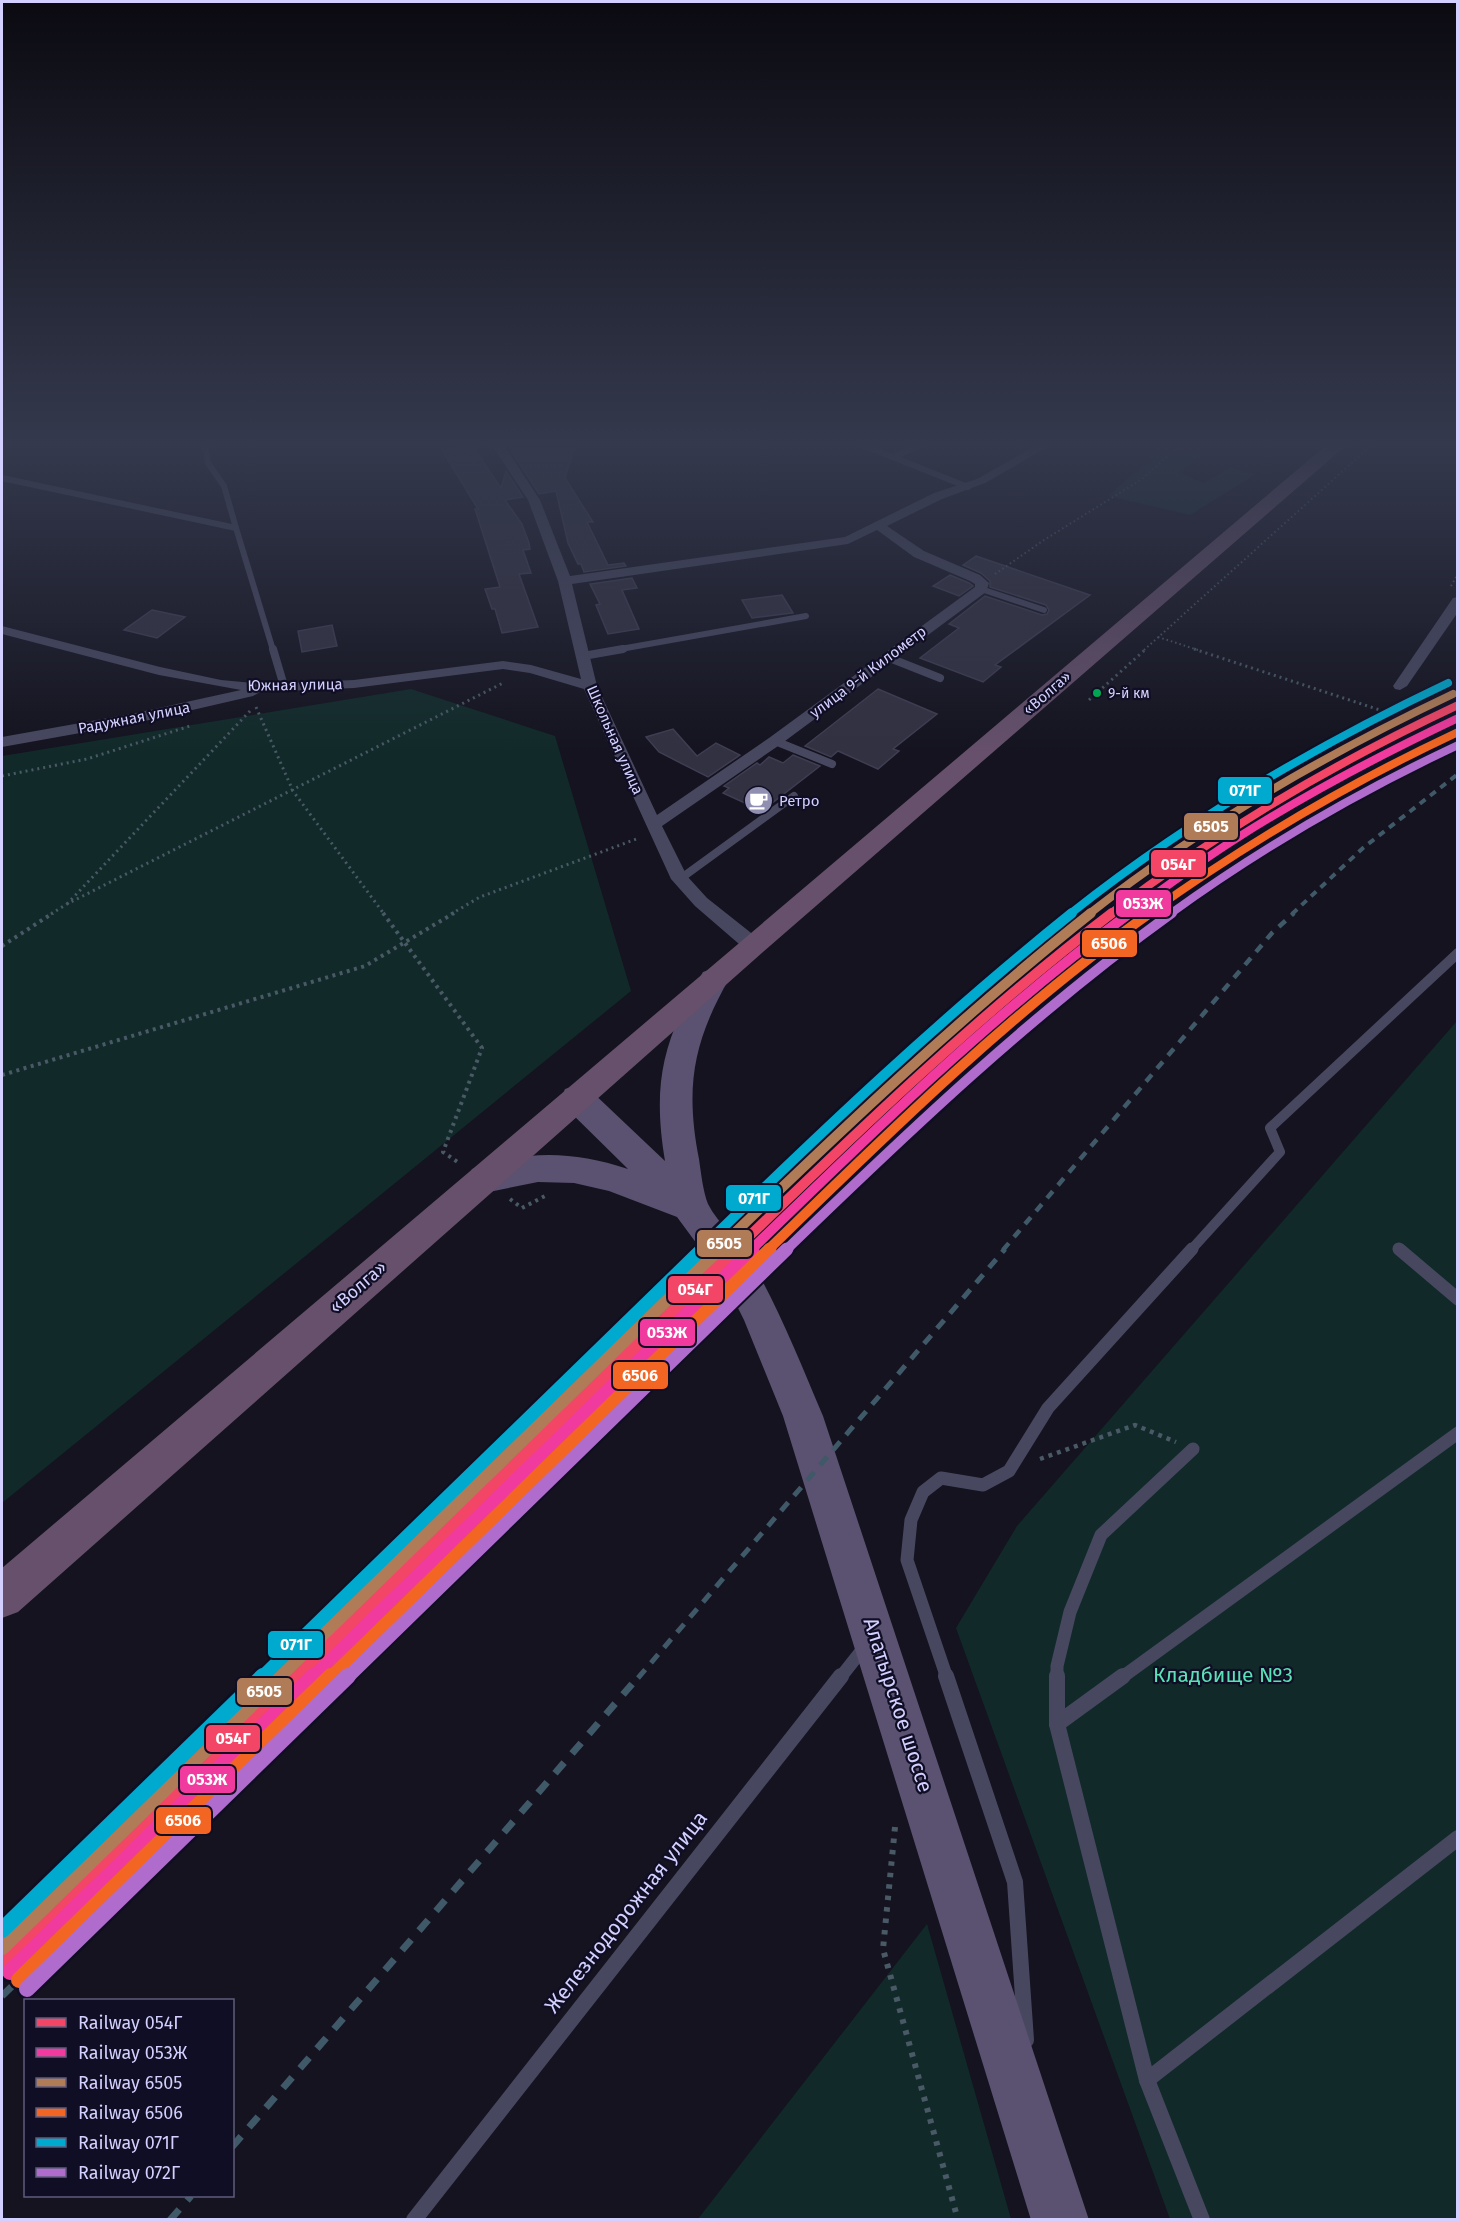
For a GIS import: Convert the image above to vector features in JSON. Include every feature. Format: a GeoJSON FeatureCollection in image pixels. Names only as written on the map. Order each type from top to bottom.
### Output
{"type":"FeatureCollection","features":[{"type":"Feature","properties":{"kind":"highway","name":"«Волга»"},"geometry":{"type":"LineString","coordinates":[[2,1596],[753,945],[1220,546]]}},
{"type":"Feature","properties":{"kind":"main road"},"geometry":{"type":"LineString","coordinates":[[692,1209],[676,1119],[675,1076],[687,1027],[714,979]]}},
{"type":"Feature","properties":{"kind":"main road","name":"Алатырское шоссе"},"geometry":{"type":"LineString","coordinates":[[577,1098],[692,1209],[733,1263],[761,1316],[803,1416],[876,1634],[1060,2220]]}},
{"type":"Feature","properties":{"kind":"main road"},"geometry":{"type":"LineString","coordinates":[[482,1179],[539,1168],[568,1168],[608,1177],[645,1189],[692,1209]]}},
{"type":"Feature","properties":{"kind":"street","name":"Школьная улица"},"geometry":{"type":"LineString","coordinates":[[551,546],[565,581],[590,686],[654,828],[680,879],[701,903],[753,945]]}},
{"type":"Feature","properties":{"kind":"street"},"geometry":{"type":"LineString","coordinates":[[565,581],[809,546]]}},
{"type":"Feature","properties":{"kind":"street"},"geometry":{"type":"LineString","coordinates":[[907,546],[919,554],[975,578],[982,586]]}},
{"type":"Feature","properties":{"kind":"street","name":"улица 9-й Километр"},"geometry":{"type":"LineString","coordinates":[[654,828],[775,741],[982,586]]}},
{"type":"Feature","properties":{"kind":"street"},"geometry":{"type":"LineString","coordinates":[[1400,686],[1458,601]]}},
{"type":"Feature","properties":{"kind":"street","name":"Южная улица"},"geometry":{"type":"LineString","coordinates":[[2,630],[159,671],[221,684],[265,688],[354,684],[487,665],[503,665],[531,669],[590,686]]}},
{"type":"Feature","properties":{"kind":"street","name":"Радужная улица"},"geometry":{"type":"LineString","coordinates":[[2,742],[225,700],[265,688]]}},
{"type":"Feature","properties":{"kind":"lane"},"geometry":{"type":"LineString","coordinates":[[241,546],[284,686]]}},
{"type":"Feature","properties":{"kind":"lane"},"geometry":{"type":"LineString","coordinates":[[982,586],[1044,610]]}},
{"type":"Feature","properties":{"kind":"lane"},"geometry":{"type":"LineString","coordinates":[[583,656],[806,616]]}},
{"type":"Feature","properties":{"kind":"lane"},"geometry":{"type":"LineString","coordinates":[[887,657],[940,678]]}},
{"type":"Feature","properties":{"kind":"lane"},"geometry":{"type":"LineString","coordinates":[[775,741],[832,764]]}},
{"type":"Feature","properties":{"kind":"lane"},"geometry":{"type":"LineString","coordinates":[[680,879],[794,796]]}},
{"type":"Feature","properties":{"kind":"lane"},"geometry":{"type":"LineString","coordinates":[[1027,2056],[1015,1882],[907,1560],[911,1520],[922,1492],[941,1478],[983,1485],[1009,1471],[1048,1408],[1280,1152],[1270,1128],[1458,953]]}},
{"type":"Feature","properties":{"kind":"lane"},"geometry":{"type":"LineString","coordinates":[[1398,1248],[1458,1299]]}},
{"type":"Feature","properties":{"kind":"lane"},"geometry":{"type":"LineString","coordinates":[[1057,1724],[1458,1433]]}},
{"type":"Feature","properties":{"kind":"lane"},"geometry":{"type":"LineString","coordinates":[[1193,1449],[1101,1535],[1070,1612],[1057,1666],[1057,1724],[1147,2080],[1203,2220]]}},
{"type":"Feature","properties":{"kind":"lane","name":"Железнодорожная улица"},"geometry":{"type":"LineString","coordinates":[[414,2220],[852,1659],[876,1634]]}},
{"type":"Feature","properties":{"kind":"lane"},"geometry":{"type":"LineString","coordinates":[[1147,2080],[1458,1838]]}},
{"type":"Feature","properties":{"kind":"lane"},"geometry":{"type":"LineString","coordinates":[[1028,2078],[1032,2133]]}},
{"type":"Feature","properties":{"kind":"path"},"geometry":{"type":"LineString","coordinates":[[982,586],[1036,546]]}},
{"type":"Feature","properties":{"kind":"path"},"geometry":{"type":"LineString","coordinates":[[1089,700],[1260,546]]}},
{"type":"Feature","properties":{"kind":"path"},"geometry":{"type":"LineString","coordinates":[[1158,637],[1380,710],[1458,724]]}},
{"type":"Feature","properties":{"kind":"path"},"geometry":{"type":"LineString","coordinates":[[2,946],[67,904],[531,669]]}},
{"type":"Feature","properties":{"kind":"path"},"geometry":{"type":"LineString","coordinates":[[256,705],[293,791],[482,1048],[443,1152],[522,1208],[550,1193]]}},
{"type":"Feature","properties":{"kind":"path"},"geometry":{"type":"LineString","coordinates":[[244,709],[256,705]]}},
{"type":"Feature","properties":{"kind":"path"},"geometry":{"type":"LineString","coordinates":[[67,904],[256,705]]}},
{"type":"Feature","properties":{"kind":"path"},"geometry":{"type":"LineString","coordinates":[[2,776],[87,759],[199,723]]}},
{"type":"Feature","properties":{"kind":"path"},"geometry":{"type":"LineString","coordinates":[[2,1075],[365,966],[480,897],[654,828]]}},
{"type":"Feature","properties":{"kind":"path"},"geometry":{"type":"LineString","coordinates":[[1009,1471],[1135,1425],[1193,1449]]}},
{"type":"Feature","properties":{"kind":"path"},"geometry":{"type":"LineString","coordinates":[[892,1815],[895,1826],[883,1949],[958,2220]]}},
{"type":"Feature","properties":{"kind":"green space"},"geometry":{"type":"Polygon","coordinates":[[[411,689],[555,736],[631,991],[2,1503],[2,756],[411,689]]]}},
{"type":"Feature","properties":{"kind":"green space","name":"Кладбище №3"},"geometry":{"type":"Polygon","coordinates":[[[1457,1021],[1457,2219],[1170,2219],[956,1628],[1017,1526],[1457,1021]]]}},
{"type":"Feature","properties":{"kind":"green space"},"geometry":{"type":"Polygon","coordinates":[[[927,1924],[1011,2219],[698,2219],[927,1924]]]}},
{"type":"Feature","properties":{"kind":"building"},"geometry":{"type":"Polygon","coordinates":[[[487,546],[529,546],[530,549],[523,550],[531,573],[519,574],[538,627],[502,633],[495,609],[492,609],[485,589],[500,587],[487,546]]]}},
{"type":"Feature","properties":{"kind":"building"},"geometry":{"type":"Polygon","coordinates":[[[569,546],[599,546],[608,565],[624,563],[626,566],[584,572],[581,564],[578,564],[569,546]]]}},
{"type":"Feature","properties":{"kind":"building"},"geometry":{"type":"Polygon","coordinates":[[[976,556],[1090,595],[995,665],[1001,667],[983,682],[920,658],[959,628],[949,624],[985,596],[1042,615],[1047,614],[1049,610],[1046,605],[990,587],[990,581],[981,573],[963,565],[976,556]]]}},
{"type":"Feature","properties":{"kind":"building"},"geometry":{"type":"Polygon","coordinates":[[[950,575],[973,586],[959,596],[933,586],[950,575]]]}},
{"type":"Feature","properties":{"kind":"building"},"geometry":{"type":"Polygon","coordinates":[[[632,578],[637,588],[622,590],[639,629],[608,634],[596,605],[600,604],[590,584],[632,578]]]}},
{"type":"Feature","properties":{"kind":"building"},"geometry":{"type":"Polygon","coordinates":[[[782,595],[793,613],[752,618],[742,600],[782,595]]]}},
{"type":"Feature","properties":{"kind":"building"},"geometry":{"type":"Polygon","coordinates":[[[152,610],[185,617],[157,638],[124,630],[152,610]]]}},
{"type":"Feature","properties":{"kind":"building"},"geometry":{"type":"Polygon","coordinates":[[[332,625],[337,646],[302,652],[298,631],[332,625]]]}},
{"type":"Feature","properties":{"kind":"building"},"geometry":{"type":"Polygon","coordinates":[[[878,689],[937,714],[893,749],[899,751],[878,769],[838,751],[831,757],[805,746],[878,689]]]}},
{"type":"Feature","properties":{"kind":"building"},"geometry":{"type":"Polygon","coordinates":[[[673,729],[697,756],[716,743],[740,755],[708,777],[659,752],[646,737],[673,729]]]}},
{"type":"Feature","properties":{"kind":"building"},"geometry":{"type":"Polygon","coordinates":[[[793,755],[820,766],[762,811],[723,793],[729,788],[724,786],[757,763],[760,765],[769,757],[783,763],[793,755]]]}},
{"type":"Feature","properties":{"kind":"railway"},"geometry":{"type":"LineString","coordinates":[[1129,914],[1233,839],[1343,772],[1458,714]]}},
{"type":"Feature","properties":{"kind":"railway"},"geometry":{"type":"LineString","coordinates":[[1292,914],[1363,848],[1458,774]]}},
{"type":"Feature","properties":{"kind":"railway"},"geometry":{"type":"LineString","coordinates":[[758,1250],[986,1034],[1033,992],[1131,913]]}},
{"type":"Feature","properties":{"kind":"railway"},"geometry":{"type":"LineString","coordinates":[[1003,1250],[1272,933],[1294,913]]}},
{"type":"Feature","properties":{"kind":"railway"},"geometry":{"type":"LineString","coordinates":[[325,1678],[760,1249]]}},
{"type":"Feature","properties":{"kind":"railway"},"geometry":{"type":"LineString","coordinates":[[638,1678],[1005,1249]]}},
{"type":"Feature","properties":{"kind":"railway"},"geometry":{"type":"LineString","coordinates":[[2,1996],[327,1676]]}},
{"type":"Feature","properties":{"kind":"railway"},"geometry":{"type":"LineString","coordinates":[[234,2145],[639,1676]]}},
{"type":"Feature","properties":{"kind":"railway"},"geometry":{"type":"LineString","coordinates":[[170,2220],[190,2197]]}},
{"type":"Feature","properties":{"kind":"rail line","name":"071Г"},"geometry":{"type":"LineString","coordinates":[[2,1930],[805,1148],[988,982],[1083,904],[1183,831],[1246,789],[1312,751],[1448,683]]}},
{"type":"Feature","properties":{"kind":"rail line","name":"6505"},"geometry":{"type":"LineString","coordinates":[[2,1947],[813,1157],[996,990],[1092,912],[1223,818],[1319,761],[1453,694]]}},
{"type":"Feature","properties":{"kind":"rail line","name":"054Г"},"geometry":{"type":"LineString","coordinates":[[2,1963],[822,1166],[1003,1001],[1146,887],[1227,830],[1324,772],[1458,705]]}},
{"type":"Feature","properties":{"kind":"rail line","name":"053Ж"},"geometry":{"type":"LineString","coordinates":[[10,1972],[839,1165],[980,1036],[1052,974],[1127,915],[1205,859],[1328,784],[1458,718]]}},
{"type":"Feature","properties":{"kind":"rail line","name":"6506"},"geometry":{"type":"LineString","coordinates":[[19,1980],[850,1171],[990,1042],[1137,922],[1214,867],[1273,829],[1333,795],[1458,732]]}},
{"type":"Feature","properties":{"kind":"rail line","name":"072Г"},"geometry":{"type":"LineString","coordinates":[[27,1989],[854,1184],[993,1056],[1139,936],[1216,881],[1274,843],[1334,808],[1458,745]]}},
{"type":"Feature","properties":{"kind":"place","name":"9-й км"},"geometry":{"type":"Point","coordinates":[1097,693]}},
{"type":"Feature","properties":{"kind":"place","name":"Ретро"},"geometry":{"type":"Point","coordinates":[758,801]}}]}
